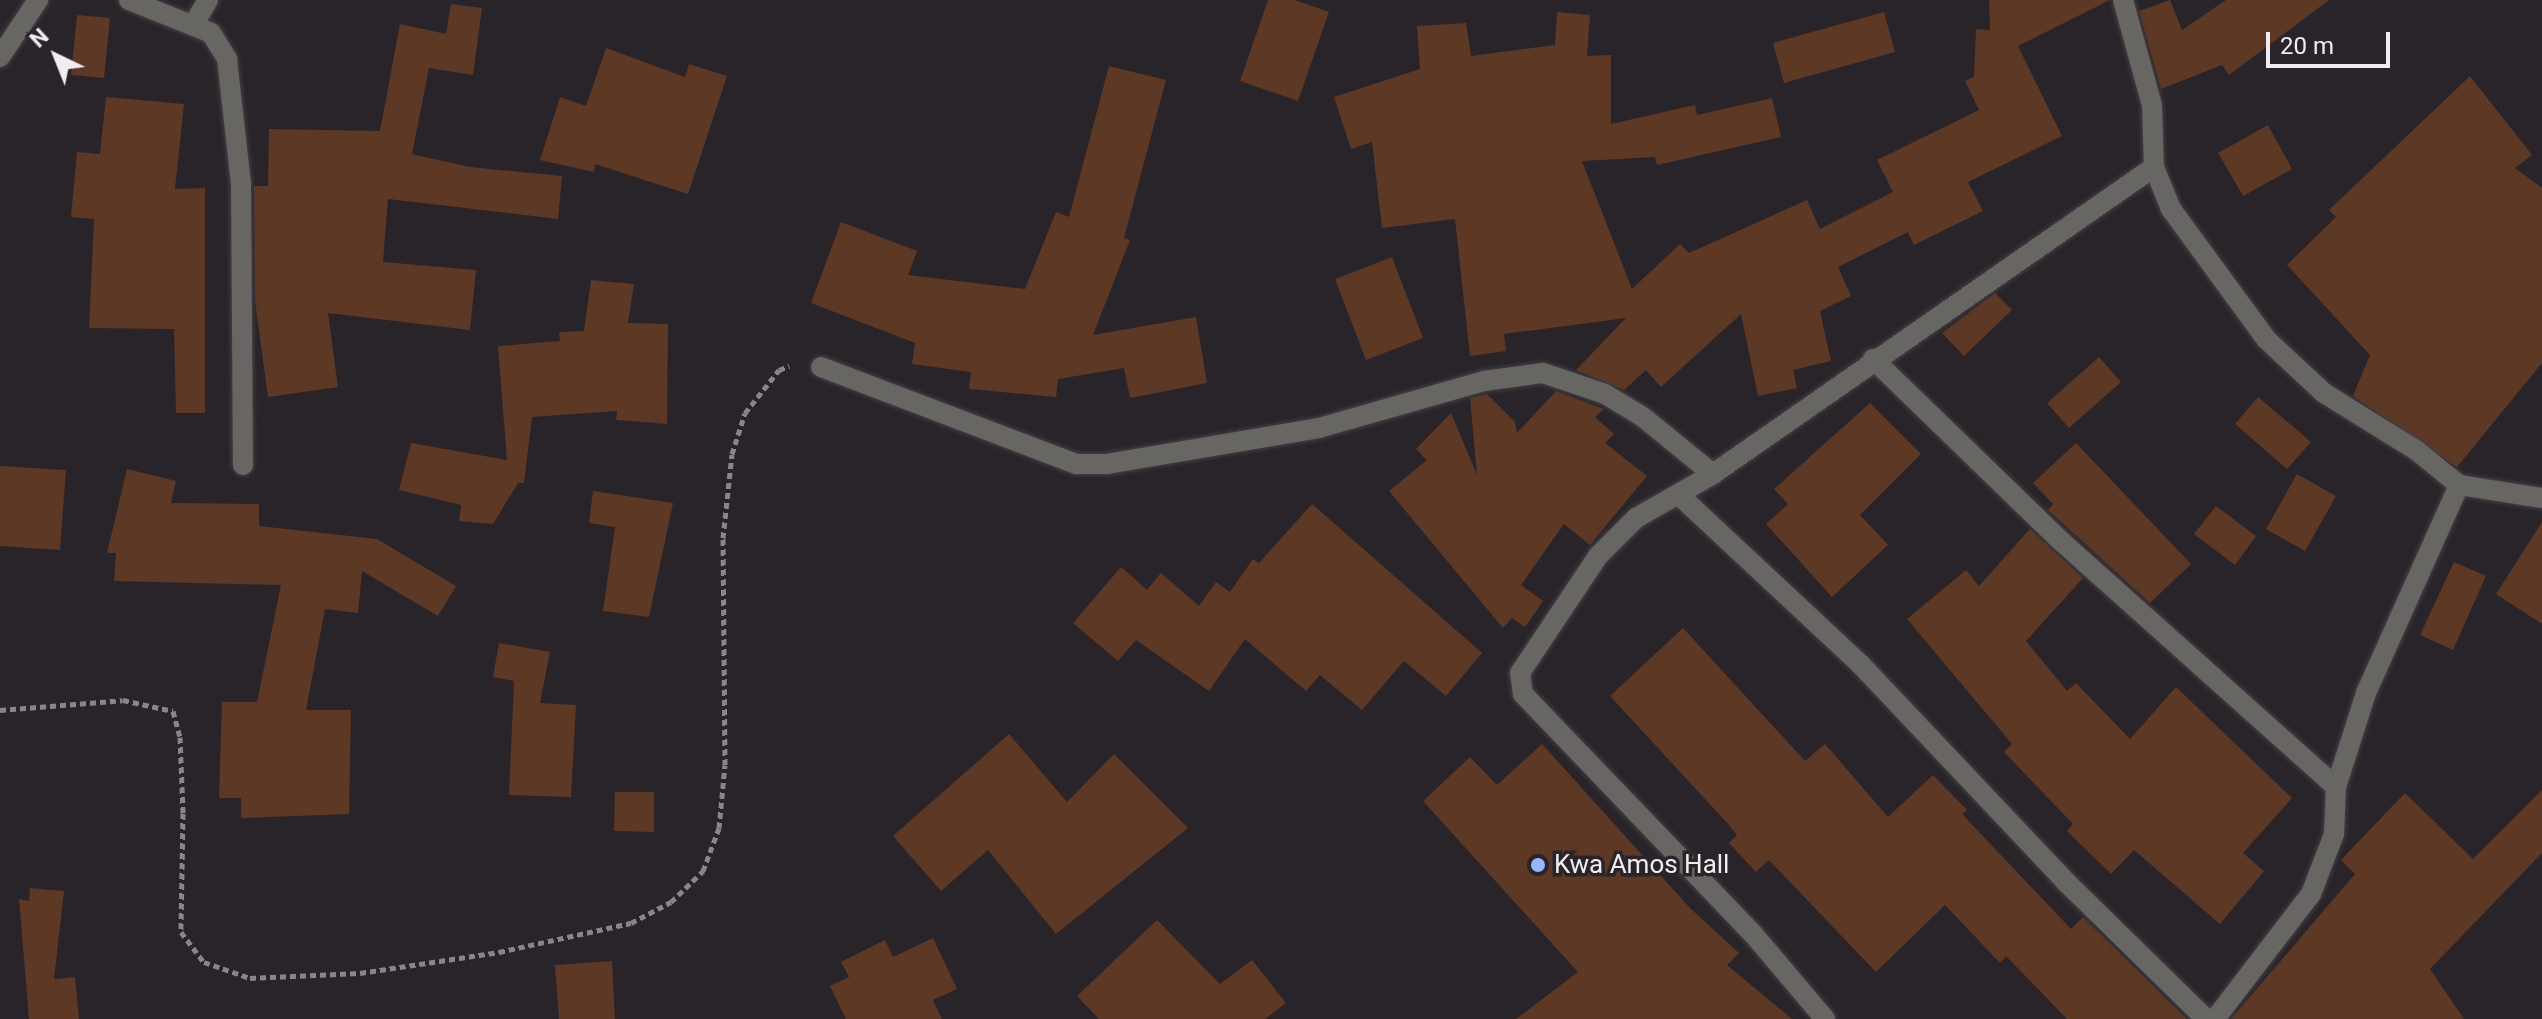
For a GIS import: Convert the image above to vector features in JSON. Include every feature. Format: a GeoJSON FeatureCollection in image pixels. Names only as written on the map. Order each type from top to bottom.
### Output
{"type":"FeatureCollection","features":[{"type":"Feature","properties":{"kind":"street"},"geometry":{"type":"LineString","coordinates":[[0,57],[38,0]]}},
{"type":"Feature","properties":{"kind":"street"},"geometry":{"type":"LineString","coordinates":[[129,0],[193,25],[217,39],[233,83],[241,183],[243,465]]}},
{"type":"Feature","properties":{"kind":"street"},"geometry":{"type":"LineString","coordinates":[[193,25],[208,0]]}},
{"type":"Feature","properties":{"kind":"street"},"geometry":{"type":"LineString","coordinates":[[2123,0],[2152,105],[2154,167],[2171,209],[2266,339],[2324,393],[2416,450],[2459,485],[2542,498]]}},
{"type":"Feature","properties":{"kind":"street"},"geometry":{"type":"LineString","coordinates":[[1825,1019],[1754,935],[1520,687],[1520,673],[1598,556],[1636,518],[1680,496],[1713,474],[1873,359],[2154,167]]}},
{"type":"Feature","properties":{"kind":"street"},"geometry":{"type":"LineString","coordinates":[[1873,359],[2061,541],[2336,787]]}},
{"type":"Feature","properties":{"kind":"street"},"geometry":{"type":"LineString","coordinates":[[821,367],[1077,464],[1107,464],[1319,428],[1484,381],[1543,373],[1605,394],[1643,417],[1713,474]]}},
{"type":"Feature","properties":{"kind":"street"},"geometry":{"type":"LineString","coordinates":[[2215,1019],[2311,894],[2334,834],[2336,787],[2366,693],[2459,485]]}},
{"type":"Feature","properties":{"kind":"street"},"geometry":{"type":"LineString","coordinates":[[1680,496],[1861,665],[2064,880],[2206,1019]]}},
{"type":"Feature","properties":{"kind":"path"},"geometry":{"type":"LineString","coordinates":[[0,710],[123,700],[175,713],[183,813],[181,932],[204,962],[250,978],[360,973],[499,952],[631,923],[671,902],[703,871],[719,828],[725,765],[723,538],[732,454],[745,413],[779,370],[799,362],[821,367]]}},
{"type":"Feature","properties":{"kind":"building"},"geometry":{"type":"Polygon","coordinates":[[[1268,0],[1295,0],[1329,12],[1298,101],[1240,81],[1268,0]]]}},
{"type":"Feature","properties":{"kind":"building"},"geometry":{"type":"Polygon","coordinates":[[[1989,0],[2110,0],[2018,46],[2062,136],[1968,182],[1983,211],[1914,245],[1908,232],[1838,267],[1851,296],[1820,311],[1831,361],[1793,370],[1797,388],[1758,396],[1741,314],[1661,387],[1646,370],[1624,390],[1576,370],[1626,318],[1504,334],[1506,351],[1470,356],[1455,219],[1382,228],[1372,142],[1351,149],[1334,97],[1420,69],[1417,26],[1466,23],[1471,56],[1555,45],[1557,12],[1590,15],[1587,56],[1611,55],[1611,124],[1695,105],[1697,115],[1772,98],[1781,137],[1657,165],[1655,157],[1582,161],[1632,289],[1680,244],[1689,253],[1807,200],[1820,229],[1893,192],[1877,160],[1979,110],[1965,81],[1974,77],[1976,29],[1990,30],[1989,0]]]}},
{"type":"Feature","properties":{"kind":"building"},"geometry":{"type":"Polygon","coordinates":[[[2170,0],[2182,30],[2226,0],[2329,0],[2229,75],[2222,65],[2161,89],[2139,11],[2170,0]]]}},
{"type":"Feature","properties":{"kind":"building"},"geometry":{"type":"Polygon","coordinates":[[[451,4],[482,8],[473,75],[429,68],[412,154],[470,167],[562,176],[558,219],[388,199],[383,262],[476,270],[470,330],[328,313],[338,387],[268,397],[255,301],[254,186],[268,186],[269,129],[380,131],[400,24],[446,34],[451,4]]]}},
{"type":"Feature","properties":{"kind":"building"},"geometry":{"type":"Polygon","coordinates":[[[1884,12],[1895,52],[1784,83],[1773,43],[1884,12]]]}},
{"type":"Feature","properties":{"kind":"building"},"geometry":{"type":"Polygon","coordinates":[[[77,15],[110,18],[104,78],[71,75],[77,15]]]}},
{"type":"Feature","properties":{"kind":"building"},"geometry":{"type":"Polygon","coordinates":[[[606,48],[685,77],[689,64],[727,76],[688,194],[595,164],[594,172],[540,160],[560,97],[586,106],[606,48]]]}},
{"type":"Feature","properties":{"kind":"building"},"geometry":{"type":"Polygon","coordinates":[[[1109,66],[1166,80],[1124,238],[1130,240],[1093,335],[1196,317],[1207,383],[1130,398],[1124,368],[1058,379],[1056,397],[969,389],[971,372],[912,364],[915,343],[811,303],[841,222],[917,251],[908,275],[1025,289],[1056,212],[1069,217],[1109,66]]]}},
{"type":"Feature","properties":{"kind":"building"},"geometry":{"type":"Polygon","coordinates":[[[2470,76],[2532,155],[2515,168],[2542,188],[2542,363],[2457,467],[2353,396],[2370,355],[2287,265],[2336,217],[2329,210],[2470,76]]]}},
{"type":"Feature","properties":{"kind":"building"},"geometry":{"type":"Polygon","coordinates":[[[106,97],[184,104],[175,189],[205,188],[205,413],[176,413],[174,329],[89,328],[94,219],[71,217],[77,152],[100,154],[106,97]]]}},
{"type":"Feature","properties":{"kind":"building"},"geometry":{"type":"Polygon","coordinates":[[[2268,125],[2292,169],[2243,196],[2218,153],[2268,125]]]}},
{"type":"Feature","properties":{"kind":"building"},"geometry":{"type":"Polygon","coordinates":[[[1392,257],[1423,338],[1366,360],[1335,279],[1392,257]]]}},
{"type":"Feature","properties":{"kind":"building"},"geometry":{"type":"Polygon","coordinates":[[[591,280],[634,284],[628,323],[668,324],[667,424],[616,420],[617,411],[532,417],[524,483],[518,483],[493,524],[459,521],[461,505],[399,490],[411,443],[507,460],[498,346],[560,341],[559,332],[584,331],[591,280]]]}},
{"type":"Feature","properties":{"kind":"building"},"geometry":{"type":"Polygon","coordinates":[[[1995,293],[2012,310],[1964,356],[1942,333],[1995,293]]]}},
{"type":"Feature","properties":{"kind":"building"},"geometry":{"type":"Polygon","coordinates":[[[2099,357],[2121,382],[2069,428],[2047,403],[2099,357]]]}},
{"type":"Feature","properties":{"kind":"building"},"geometry":{"type":"Polygon","coordinates":[[[1556,391],[1604,409],[1595,417],[1614,434],[1605,443],[1647,476],[1590,545],[1564,524],[1521,585],[1543,601],[1525,627],[1512,618],[1503,628],[1389,491],[1427,460],[1416,449],[1451,413],[1477,475],[1470,398],[1487,394],[1515,422],[1517,433],[1556,391]]]}},
{"type":"Feature","properties":{"kind":"building"},"geometry":{"type":"Polygon","coordinates":[[[2258,397],[2311,442],[2287,469],[2235,424],[2258,397]]]}},
{"type":"Feature","properties":{"kind":"building"},"geometry":{"type":"Polygon","coordinates":[[[1870,403],[1921,454],[1860,515],[1888,545],[1832,597],[1766,524],[1788,504],[1774,489],[1870,403]]]}},
{"type":"Feature","properties":{"kind":"building"},"geometry":{"type":"Polygon","coordinates":[[[2076,443],[2191,564],[2150,603],[2048,510],[2053,504],[2033,483],[2076,443]]]}},
{"type":"Feature","properties":{"kind":"building"},"geometry":{"type":"Polygon","coordinates":[[[0,466],[66,470],[60,550],[0,546],[0,466]]]}},
{"type":"Feature","properties":{"kind":"building"},"geometry":{"type":"Polygon","coordinates":[[[127,469],[176,481],[171,503],[259,504],[259,526],[377,539],[456,586],[438,616],[362,571],[358,613],[325,609],[306,710],[351,710],[349,814],[241,818],[241,798],[219,798],[222,702],[257,702],[281,585],[114,581],[116,553],[107,553],[127,469]]]}},
{"type":"Feature","properties":{"kind":"building"},"geometry":{"type":"Polygon","coordinates":[[[2297,474],[2336,496],[2305,551],[2266,529],[2297,474]]]}},
{"type":"Feature","properties":{"kind":"building"},"geometry":{"type":"Polygon","coordinates":[[[593,491],[673,503],[649,617],[603,611],[615,527],[589,523],[593,491]]]}},
{"type":"Feature","properties":{"kind":"building"},"geometry":{"type":"Polygon","coordinates":[[[1312,504],[1482,653],[1446,696],[1404,661],[1362,710],[1320,675],[1306,691],[1245,639],[1209,691],[1136,640],[1118,661],[1073,623],[1121,567],[1147,590],[1161,573],[1199,606],[1216,582],[1230,592],[1253,559],[1259,563],[1312,504]]]}},
{"type":"Feature","properties":{"kind":"building"},"geometry":{"type":"Polygon","coordinates":[[[2216,506],[2256,536],[2235,565],[2194,534],[2216,506]]]}},
{"type":"Feature","properties":{"kind":"building"},"geometry":{"type":"Polygon","coordinates":[[[2542,522],[2542,624],[2496,594],[2542,522]]]}},
{"type":"Feature","properties":{"kind":"building"},"geometry":{"type":"Polygon","coordinates":[[[2030,529],[2083,578],[2026,641],[2067,691],[2076,683],[2130,739],[2176,687],[2292,798],[2243,853],[2264,871],[2220,924],[2134,850],[2111,874],[2067,831],[2073,824],[2004,752],[2012,744],[1907,619],[1966,570],[1979,586],[2030,529]]]}},
{"type":"Feature","properties":{"kind":"building"},"geometry":{"type":"Polygon","coordinates":[[[2454,562],[2486,576],[2453,650],[2420,635],[2454,562]]]}},
{"type":"Feature","properties":{"kind":"building"},"geometry":{"type":"Polygon","coordinates":[[[1683,628],[1805,761],[1825,744],[1888,817],[1933,775],[1967,810],[1962,814],[2071,929],[2083,917],[2187,1019],[2067,1019],[2006,956],[2000,963],[1945,905],[1876,972],[1769,860],[1756,872],[1729,843],[1737,835],[1729,825],[1610,696],[1683,628]]]}},
{"type":"Feature","properties":{"kind":"building"},"geometry":{"type":"Polygon","coordinates":[[[499,643],[550,652],[540,703],[576,705],[571,797],[509,795],[514,681],[493,677],[499,643]]]}},
{"type":"Feature","properties":{"kind":"building"},"geometry":{"type":"Polygon","coordinates":[[[1009,734],[1067,802],[1114,754],[1188,828],[1056,934],[988,850],[941,891],[893,836],[1009,734]]]}},
{"type":"Feature","properties":{"kind":"building"},"geometry":{"type":"Polygon","coordinates":[[[1542,744],[1690,908],[1739,953],[1727,965],[1792,1019],[1516,1019],[1578,972],[1423,801],[1470,757],[1497,785],[1542,744]]]}},
{"type":"Feature","properties":{"kind":"building"},"geometry":{"type":"Polygon","coordinates":[[[2542,790],[2542,853],[2430,969],[2464,1019],[2231,1019],[2355,874],[2341,860],[2405,793],[2473,859],[2542,790]]]}},
{"type":"Feature","properties":{"kind":"building"},"geometry":{"type":"Polygon","coordinates":[[[615,792],[654,792],[654,832],[614,831],[615,792]]]}},
{"type":"Feature","properties":{"kind":"building"},"geometry":{"type":"Polygon","coordinates":[[[30,888],[64,891],[54,979],[75,977],[79,1019],[29,1019],[19,899],[29,901],[30,888]]]}},
{"type":"Feature","properties":{"kind":"building"},"geometry":{"type":"Polygon","coordinates":[[[1157,920],[1220,984],[1252,960],[1286,1003],[1265,1019],[1099,1019],[1077,996],[1157,920]]]}},
{"type":"Feature","properties":{"kind":"building"},"geometry":{"type":"Polygon","coordinates":[[[933,938],[957,989],[933,1000],[942,1019],[846,1019],[830,986],[849,977],[841,962],[885,940],[893,957],[933,938]]]}},
{"type":"Feature","properties":{"kind":"building"},"geometry":{"type":"Polygon","coordinates":[[[612,961],[615,1019],[559,1019],[555,965],[612,961]]]}},
{"type":"Feature","properties":{"kind":"place","name":"Kwa Amos Hall"},"geometry":{"type":"Point","coordinates":[1538,865]}}]}
